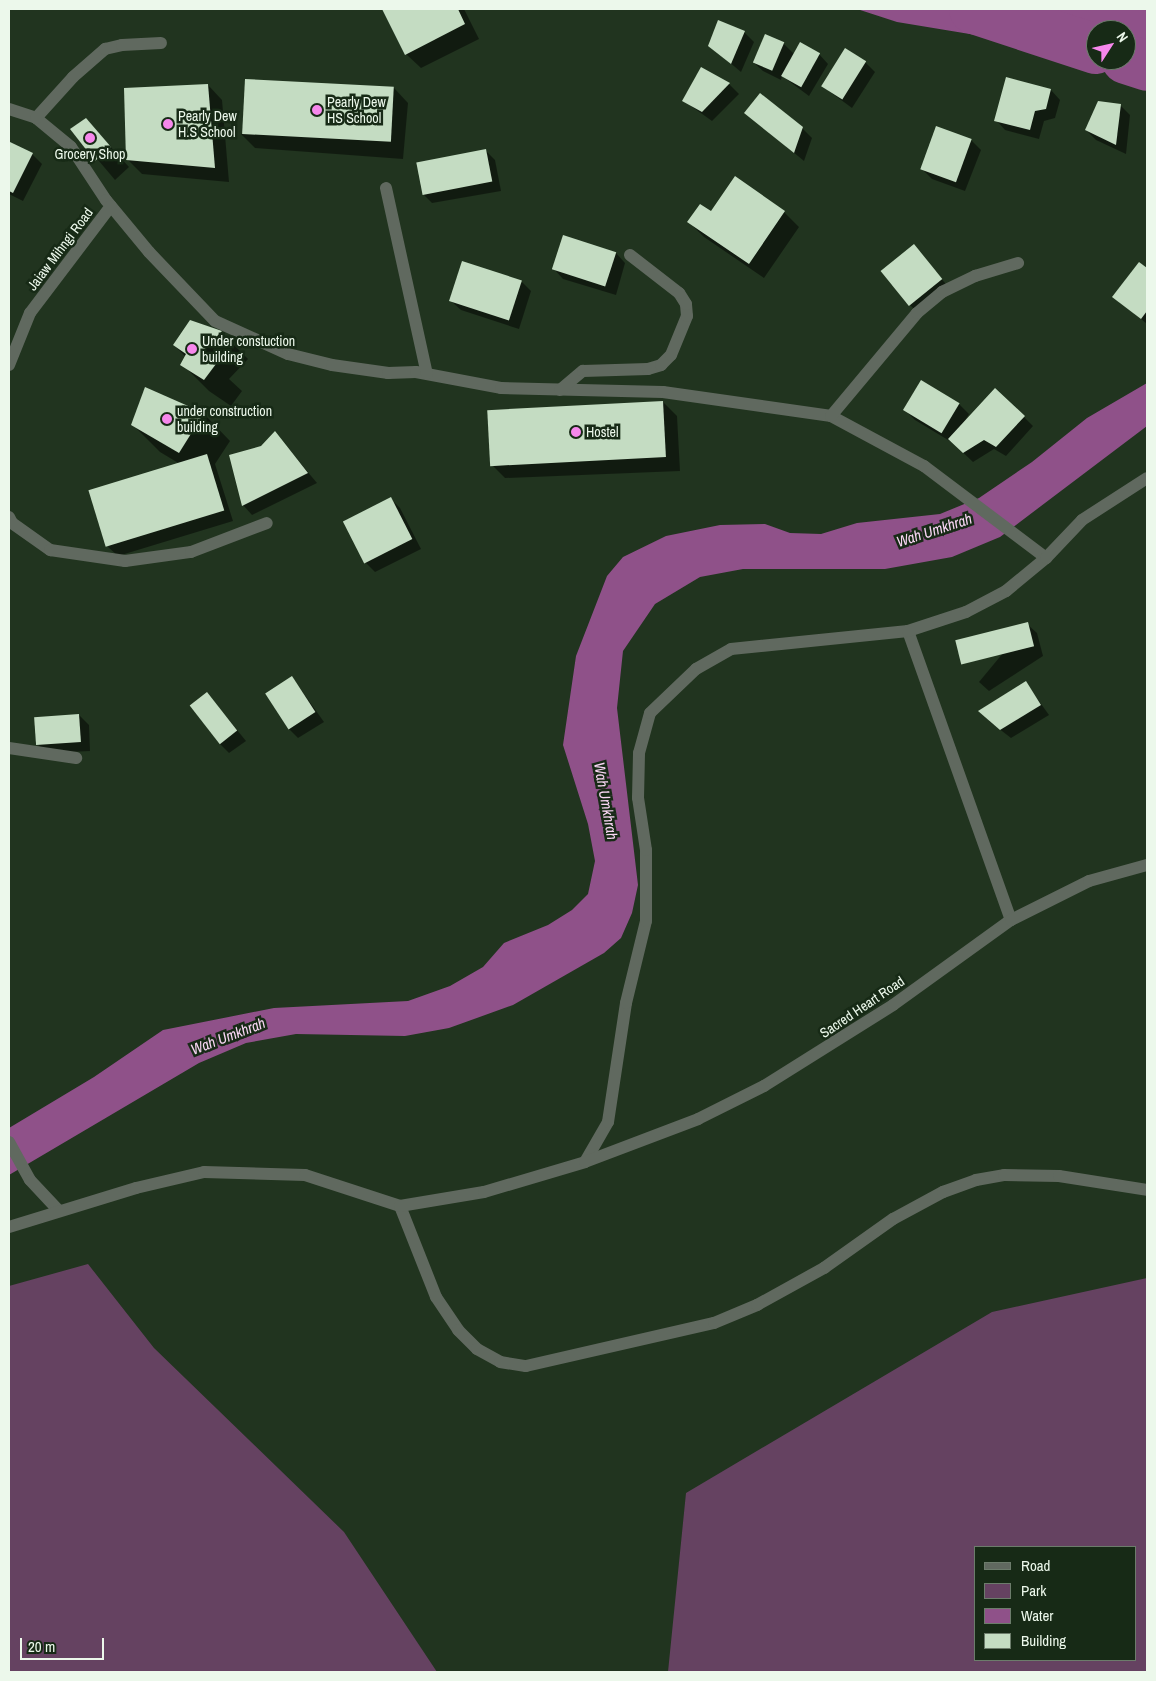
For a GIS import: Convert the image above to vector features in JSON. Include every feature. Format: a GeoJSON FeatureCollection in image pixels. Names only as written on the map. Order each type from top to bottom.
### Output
{"type":"FeatureCollection","features":[{"type":"Feature","properties":{"kind":"street"},"geometry":{"type":"LineString","coordinates":[[36,118],[73,77],[105,49],[122,44],[161,43]]}},
{"type":"Feature","properties":{"kind":"street"},"geometry":{"type":"LineString","coordinates":[[9,109],[36,118],[71,147],[111,206],[149,252],[215,321],[288,354],[388,373],[427,374],[501,388],[663,392],[831,416],[924,466],[969,498],[1046,558]]}},
{"type":"Feature","properties":{"kind":"street"},"geometry":{"type":"LineString","coordinates":[[386,188],[427,374]]}},
{"type":"Feature","properties":{"kind":"street","name":"Jaiaw Mihngi Road"},"geometry":{"type":"LineString","coordinates":[[9,365],[30,313],[111,206]]}},
{"type":"Feature","properties":{"kind":"street"},"geometry":{"type":"LineString","coordinates":[[560,390],[583,371],[648,369],[661,365],[671,355],[688,316],[686,304],[679,293],[630,255]]}},
{"type":"Feature","properties":{"kind":"street"},"geometry":{"type":"LineString","coordinates":[[831,416],[916,313],[936,297],[975,276],[1018,263]]}},
{"type":"Feature","properties":{"kind":"street"},"geometry":{"type":"LineString","coordinates":[[585,1162],[608,1122],[626,1003],[646,921],[646,850],[638,798],[638,762],[650,714],[696,669],[731,649],[908,630],[966,612],[1006,591],[1046,558],[1082,520],[1147,478]]}},
{"type":"Feature","properties":{"kind":"street"},"geometry":{"type":"LineString","coordinates":[[10,525],[50,550],[125,561],[191,552],[267,522]]}},
{"type":"Feature","properties":{"kind":"street"},"geometry":{"type":"LineString","coordinates":[[908,630],[1011,920]]}},
{"type":"Feature","properties":{"kind":"street"},"geometry":{"type":"LineString","coordinates":[[9,748],[76,758]]}},
{"type":"Feature","properties":{"kind":"street","name":"Sacred Heart Road"},"geometry":{"type":"LineString","coordinates":[[400,1206],[484,1192],[585,1162],[698,1119],[764,1086],[848,1035],[1011,920],[1089,881],[1147,864]]}},
{"type":"Feature","properties":{"kind":"street"},"geometry":{"type":"LineString","coordinates":[[9,1142],[30,1180],[59,1211]]}},
{"type":"Feature","properties":{"kind":"street"},"geometry":{"type":"LineString","coordinates":[[9,1227],[136,1188],[204,1172],[305,1175],[400,1206],[436,1297],[458,1330],[476,1349],[500,1362],[526,1366],[714,1323],[757,1305],[824,1268],[893,1219],[934,1196],[976,1180],[1004,1175],[1059,1176],[1147,1190]]}},
{"type":"Feature","properties":{"kind":"green space"},"geometry":{"type":"Polygon","coordinates":[[[88,1264],[154,1348],[344,1532],[437,1672],[9,1672],[9,1286],[88,1264]]]}},
{"type":"Feature","properties":{"kind":"green space"},"geometry":{"type":"Polygon","coordinates":[[[1147,1278],[1147,1672],[668,1672],[686,1493],[992,1312],[1147,1278]]]}},
{"type":"Feature","properties":{"kind":"water"},"geometry":{"type":"Polygon","coordinates":[[[857,9],[1143,9],[1147,10],[1147,55],[1136,54],[1136,20],[1086,20],[1086,46],[1006,40],[897,22],[857,9]]]}},
{"type":"Feature","properties":{"kind":"water"},"geometry":{"type":"Polygon","coordinates":[[[1147,383],[1147,426],[1000,537],[952,557],[885,569],[743,569],[700,577],[655,604],[623,651],[617,708],[638,885],[632,913],[621,938],[604,953],[513,1005],[449,1028],[405,1036],[296,1034],[246,1043],[199,1063],[9,1175],[9,1128],[94,1077],[163,1030],[274,1008],[408,1001],[450,986],[483,967],[504,943],[548,925],[572,910],[588,894],[595,861],[588,824],[563,745],[576,656],[607,576],[623,557],[666,536],[720,525],[765,524],[790,533],[821,534],[857,523],[940,514],[979,498],[1032,462],[1087,418],[1147,383]]]}},
{"type":"Feature","properties":{"kind":"building"},"geometry":{"type":"Polygon","coordinates":[[[382,9],[458,9],[465,24],[405,55],[382,9]]]}},
{"type":"Feature","properties":{"kind":"building"},"geometry":{"type":"Polygon","coordinates":[[[718,20],[745,31],[731,64],[708,46],[718,20]]]}},
{"type":"Feature","properties":{"kind":"building"},"geometry":{"type":"Polygon","coordinates":[[[765,34],[784,42],[772,71],[753,63],[765,34]]]}},
{"type":"Feature","properties":{"kind":"building"},"geometry":{"type":"Polygon","coordinates":[[[800,42],[820,53],[801,87],[781,76],[800,42]]]}},
{"type":"Feature","properties":{"kind":"building"},"geometry":{"type":"Polygon","coordinates":[[[845,48],[866,61],[842,99],[821,86],[845,48]]]}},
{"type":"Feature","properties":{"kind":"building"},"geometry":{"type":"Polygon","coordinates":[[[701,67],[730,83],[702,112],[682,101],[701,67]]]}},
{"type":"Feature","properties":{"kind":"building"},"geometry":{"type":"Polygon","coordinates":[[[1006,77],[1051,89],[1046,109],[1035,111],[1030,130],[994,121],[1006,77]]]}},
{"type":"Feature","properties":{"kind":"building","name":"Pearly Dew HS School"},"geometry":{"type":"Polygon","coordinates":[[[245,79],[394,87],[391,142],[242,134],[245,79]]]}},
{"type":"Feature","properties":{"kind":"building","name":"Pearly Dew H.S School"},"geometry":{"type":"Polygon","coordinates":[[[208,84],[215,168],[126,160],[124,88],[208,84]]]}},
{"type":"Feature","properties":{"kind":"building"},"geometry":{"type":"Polygon","coordinates":[[[760,93],[803,127],[794,153],[744,113],[760,93]]]}},
{"type":"Feature","properties":{"kind":"building"},"geometry":{"type":"Polygon","coordinates":[[[1098,101],[1121,104],[1116,145],[1085,130],[1098,101]]]}},
{"type":"Feature","properties":{"kind":"building","name":"Grocery Shop"},"geometry":{"type":"Polygon","coordinates":[[[86,118],[111,147],[95,161],[70,129],[86,118]]]}},
{"type":"Feature","properties":{"kind":"building"},"geometry":{"type":"Polygon","coordinates":[[[936,126],[972,139],[956,182],[920,169],[936,126]]]}},
{"type":"Feature","properties":{"kind":"building"},"geometry":{"type":"Polygon","coordinates":[[[10,142],[33,153],[13,193],[9,191],[10,142]]]}},
{"type":"Feature","properties":{"kind":"building"},"geometry":{"type":"Polygon","coordinates":[[[486,149],[492,181],[423,195],[416,163],[486,149]]]}},
{"type":"Feature","properties":{"kind":"building"},"geometry":{"type":"Polygon","coordinates":[[[735,176],[785,211],[749,264],[687,222],[700,204],[711,211],[735,176]]]}},
{"type":"Feature","properties":{"kind":"building"},"geometry":{"type":"Polygon","coordinates":[[[563,235],[616,252],[605,287],[552,269],[563,235]]]}},
{"type":"Feature","properties":{"kind":"building"},"geometry":{"type":"Polygon","coordinates":[[[914,244],[942,279],[909,306],[881,271],[914,244]]]}},
{"type":"Feature","properties":{"kind":"building"},"geometry":{"type":"Polygon","coordinates":[[[462,261],[522,280],[509,320],[449,301],[462,261]]]}},
{"type":"Feature","properties":{"kind":"building"},"geometry":{"type":"Polygon","coordinates":[[[1139,262],[1147,268],[1147,311],[1141,319],[1112,297],[1139,262]]]}},
{"type":"Feature","properties":{"kind":"building","name":"Under constuction building"},"geometry":{"type":"Polygon","coordinates":[[[190,320],[222,331],[201,353],[216,364],[204,380],[180,365],[186,354],[173,345],[190,320]]]}},
{"type":"Feature","properties":{"kind":"building"},"geometry":{"type":"Polygon","coordinates":[[[921,380],[960,403],[942,433],[903,410],[921,380]]]}},
{"type":"Feature","properties":{"kind":"building","name":"under construction building"},"geometry":{"type":"Polygon","coordinates":[[[145,387],[204,413],[179,453],[131,425],[145,387]]]}},
{"type":"Feature","properties":{"kind":"building"},"geometry":{"type":"Polygon","coordinates":[[[995,388],[1025,416],[996,447],[984,440],[963,453],[948,439],[995,388]]]}},
{"type":"Feature","properties":{"kind":"building","name":"Hostel"},"geometry":{"type":"Polygon","coordinates":[[[663,401],[666,457],[490,466],[487,410],[663,401]]]}},
{"type":"Feature","properties":{"kind":"building"},"geometry":{"type":"Polygon","coordinates":[[[275,431],[308,473],[242,506],[229,455],[261,446],[275,431]]]}},
{"type":"Feature","properties":{"kind":"building"},"geometry":{"type":"Polygon","coordinates":[[[207,454],[224,510],[106,547],[88,490],[207,454]]]}},
{"type":"Feature","properties":{"kind":"building"},"geometry":{"type":"Polygon","coordinates":[[[391,497],[412,539],[364,563],[343,522],[391,497]]]}},
{"type":"Feature","properties":{"kind":"building"},"geometry":{"type":"Polygon","coordinates":[[[1028,622],[1034,646],[961,664],[955,640],[1028,622]]]}},
{"type":"Feature","properties":{"kind":"building"},"geometry":{"type":"Polygon","coordinates":[[[292,676],[315,712],[289,729],[265,693],[292,676]]]}},
{"type":"Feature","properties":{"kind":"building"},"geometry":{"type":"Polygon","coordinates":[[[1026,681],[1041,705],[1000,730],[978,711],[1026,681]]]}},
{"type":"Feature","properties":{"kind":"building"},"geometry":{"type":"Polygon","coordinates":[[[207,692],[237,731],[220,744],[190,706],[207,692]]]}},
{"type":"Feature","properties":{"kind":"building"},"geometry":{"type":"Polygon","coordinates":[[[79,714],[81,742],[36,745],[34,717],[79,714]]]}},
{"type":"Feature","properties":{"kind":"waterway","name":"Wah Umkhrah"},"geometry":{"type":"LineString","coordinates":[[974,9],[1086,46]]}},
{"type":"Feature","properties":{"kind":"waterway","name":"Wah Umkhrah"},"geometry":{"type":"LineString","coordinates":[[1136,62],[1147,66]]}},
{"type":"Feature","properties":{"kind":"place","name":"Pearly Dew HS School"},"geometry":{"type":"Point","coordinates":[317,110]}},
{"type":"Feature","properties":{"kind":"place","name":"Pearly Dew H.S School"},"geometry":{"type":"Point","coordinates":[168,124]}},
{"type":"Feature","properties":{"kind":"place","name":"Grocery Shop"},"geometry":{"type":"Point","coordinates":[90,138]}},
{"type":"Feature","properties":{"kind":"place","name":"Under constuction building"},"geometry":{"type":"Point","coordinates":[192,349]}},
{"type":"Feature","properties":{"kind":"place","name":"under construction building"},"geometry":{"type":"Point","coordinates":[167,419]}},
{"type":"Feature","properties":{"kind":"place","name":"Hostel"},"geometry":{"type":"Point","coordinates":[576,432]}}]}
